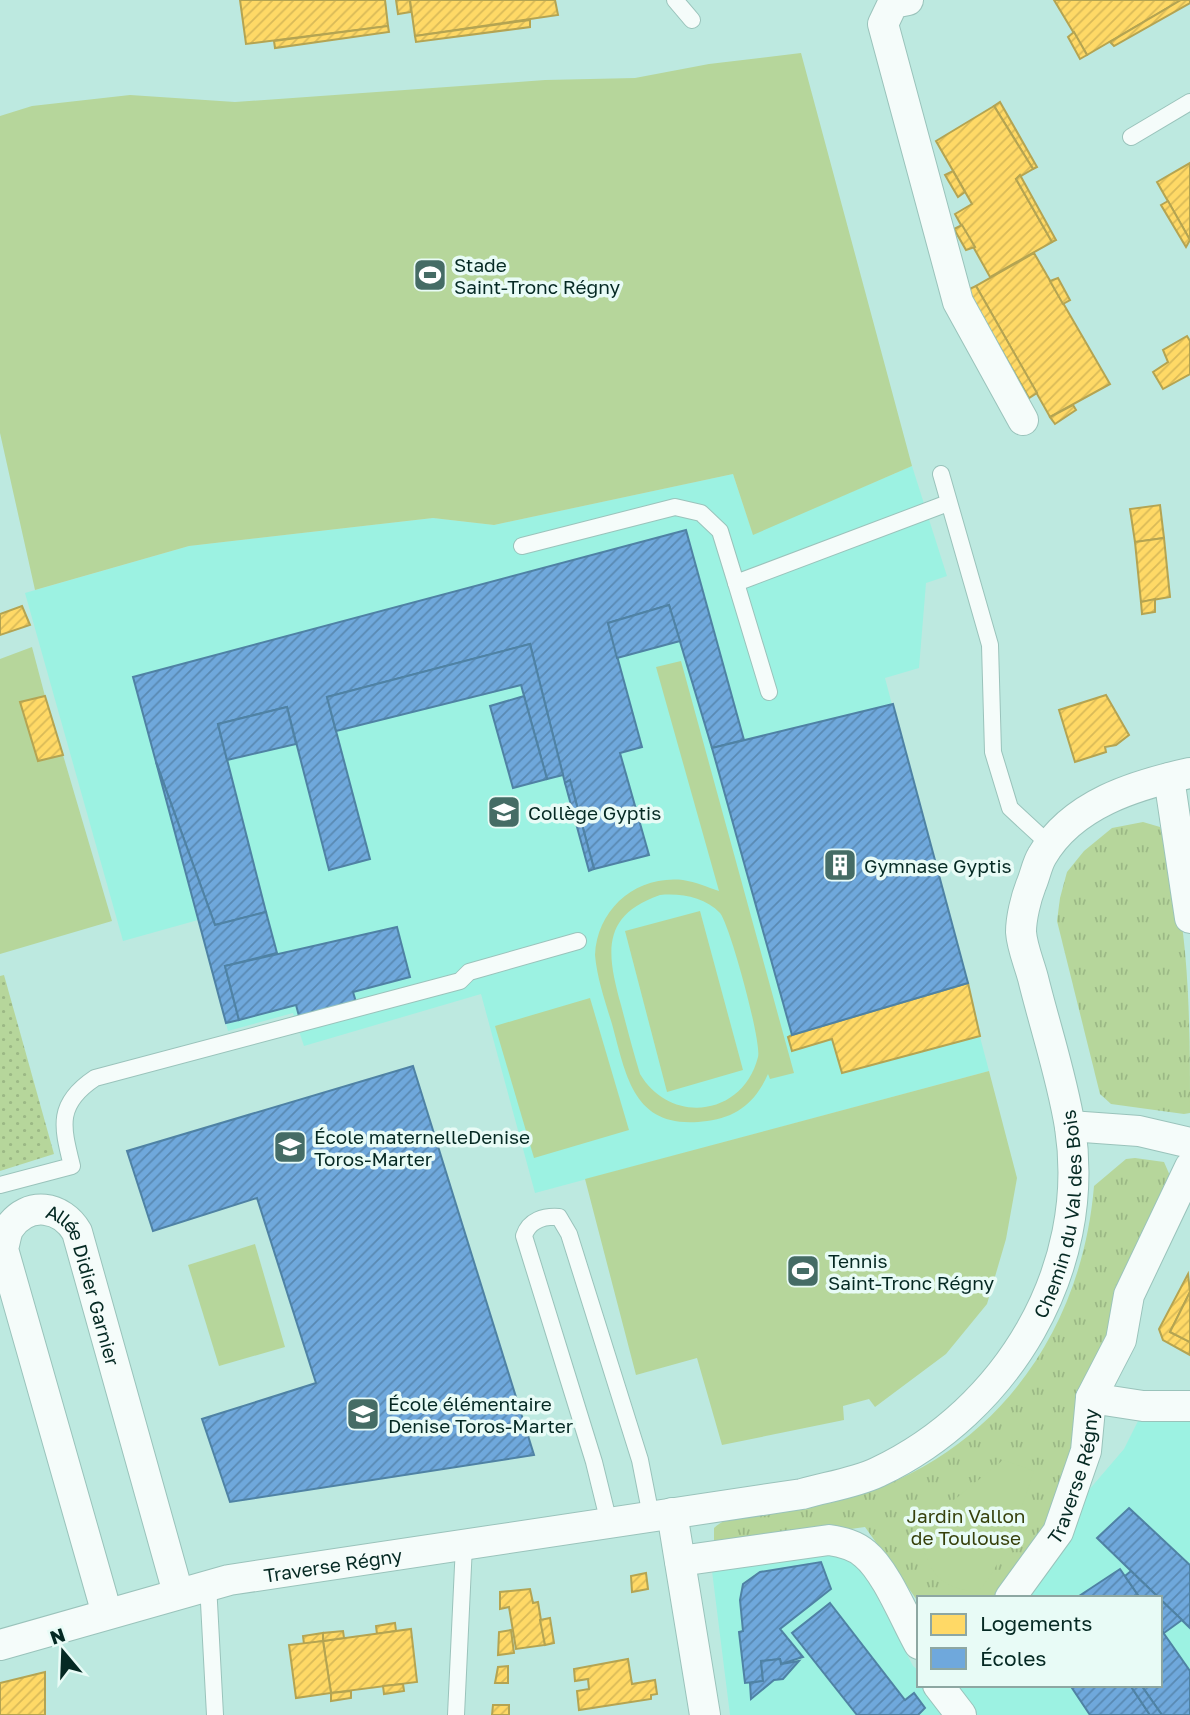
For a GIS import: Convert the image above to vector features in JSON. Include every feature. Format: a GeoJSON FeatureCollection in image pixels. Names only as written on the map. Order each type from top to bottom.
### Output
{"type":"FeatureCollection","features":[{"type":"Feature","properties":{"kind":"street"},"geometry":{"type":"LineString","coordinates":[[908,0],[892,3],[883,24],[931,204],[958,302],[1023,421]]}},
{"type":"Feature","properties":{"kind":"street"},"geometry":{"type":"LineString","coordinates":[[1180,776],[1190,918]]}},
{"type":"Feature","properties":{"kind":"street","name":"Chemin du Val des Bois"},"geometry":{"type":"LineString","coordinates":[[662,1515],[802,1494],[877,1473],[922,1446],[964,1414],[1001,1376],[1047,1301],[1072,1208],[1070,1126],[1021,932],[1028,894],[1042,856],[1068,825],[1119,792],[1180,776]]}},
{"type":"Feature","properties":{"kind":"street"},"geometry":{"type":"LineString","coordinates":[[1070,1126],[1139,1131],[1190,1143]]}},
{"type":"Feature","properties":{"kind":"street"},"geometry":{"type":"LineString","coordinates":[[1091,1398],[1121,1340],[1129,1295],[1190,1167]]}},
{"type":"Feature","properties":{"kind":"street","name":"Allée Didier Garnier"},"geometry":{"type":"LineString","coordinates":[[107,1614],[1,1244],[8,1229],[30,1211],[44,1208],[58,1212],[71,1221],[77,1232],[178,1592]]}},
{"type":"Feature","properties":{"kind":"street","name":"Traverse Régny"},"geometry":{"type":"LineString","coordinates":[[1011,1596],[1058,1532],[1086,1451],[1091,1398],[1143,1406],[1190,1406]]}},
{"type":"Feature","properties":{"kind":"street"},"geometry":{"type":"LineString","coordinates":[[662,1515],[680,1561],[705,1715]]}},
{"type":"Feature","properties":{"kind":"street","name":"Traverse Régny"},"geometry":{"type":"LineString","coordinates":[[0,1645],[208,1584],[662,1515]]}},
{"type":"Feature","properties":{"kind":"street"},"geometry":{"type":"LineString","coordinates":[[680,1561],[830,1539],[846,1543],[866,1554],[878,1570],[917,1640]]}},
{"type":"Feature","properties":{"kind":"street"},"geometry":{"type":"LineString","coordinates":[[940,1687],[961,1715]]}},
{"type":"Feature","properties":{"kind":"lane"},"geometry":{"type":"LineString","coordinates":[[675,0],[692,20]]}},
{"type":"Feature","properties":{"kind":"lane"},"geometry":{"type":"LineString","coordinates":[[1130,137],[1190,102]]}},
{"type":"Feature","properties":{"kind":"lane"},"geometry":{"type":"LineString","coordinates":[[941,474],[990,645],[993,752],[1010,808],[1051,845]]}},
{"type":"Feature","properties":{"kind":"lane"},"geometry":{"type":"LineString","coordinates":[[736,583],[948,502]]}},
{"type":"Feature","properties":{"kind":"lane"},"geometry":{"type":"LineString","coordinates":[[522,546],[675,507],[701,513],[720,531],[769,692]]}},
{"type":"Feature","properties":{"kind":"lane"},"geometry":{"type":"LineString","coordinates":[[0,1185],[72,1166],[62,1126],[68,1106],[79,1088],[95,1078],[460,981],[469,972],[578,941]]}},
{"type":"Feature","properties":{"kind":"lane"},"geometry":{"type":"LineString","coordinates":[[609,1523],[594,1462],[524,1236],[526,1228],[534,1221],[550,1216],[559,1217],[569,1234],[640,1460],[662,1515]]}},
{"type":"Feature","properties":{"kind":"lane"},"geometry":{"type":"LineString","coordinates":[[456,1715],[464,1545]]}},
{"type":"Feature","properties":{"kind":"lane"},"geometry":{"type":"LineString","coordinates":[[208,1584],[215,1715]]}},
{"type":"Feature","properties":{"kind":"shaded area","name":"Collège Gyptis"},"geometry":{"type":"Polygon","coordinates":[[[912,466],[947,576],[926,583],[919,668],[885,678],[989,1071],[535,1193],[481,994],[304,1046],[293,1013],[228,1031],[198,920],[123,941],[25,593],[189,546],[433,518],[494,525],[733,474],[753,534],[912,466]]]}},
{"type":"Feature","properties":{"kind":"shaded area"},"geometry":{"type":"Polygon","coordinates":[[[1190,1414],[1190,1715],[968,1715],[947,1687],[1162,1687],[1162,1596],[1021,1596],[1075,1528],[1088,1491],[1124,1449],[1141,1415],[1190,1414]]]}},
{"type":"Feature","properties":{"kind":"shaded area"},"geometry":{"type":"Polygon","coordinates":[[[826,1545],[860,1564],[917,1669],[917,1687],[934,1687],[952,1715],[730,1715],[712,1571],[826,1545]]]}},
{"type":"Feature","properties":{"kind":"green space","name":"Stade Saint-Tronc Régny"},"geometry":{"type":"Polygon","coordinates":[[[801,53],[912,466],[753,535],[733,474],[494,525],[433,518],[189,546],[35,590],[0,433],[0,116],[32,106],[130,95],[235,102],[545,80],[635,78],[709,64],[801,53]]]}},
{"type":"Feature","properties":{"kind":"green space"},"geometry":{"type":"Polygon","coordinates":[[[32,647],[45,696],[20,703],[38,761],[63,755],[112,921],[0,954],[0,659],[32,647]]]}},
{"type":"Feature","properties":{"kind":"green space"},"geometry":{"type":"Polygon","coordinates":[[[681,661],[794,1073],[770,1079],[768,1074],[758,1092],[745,1106],[728,1116],[707,1121],[683,1122],[663,1118],[649,1109],[638,1097],[623,1064],[595,955],[597,938],[603,923],[622,898],[635,889],[666,880],[683,880],[719,891],[656,667],[681,661]],[[660,895],[641,904],[627,914],[618,926],[611,953],[613,969],[640,1074],[653,1090],[669,1101],[687,1107],[705,1107],[722,1102],[737,1092],[750,1077],[758,1057],[758,1047],[737,960],[720,913],[700,900],[660,895]]]}},
{"type":"Feature","properties":{"kind":"green space"},"geometry":{"type":"Polygon","coordinates":[[[1143,822],[1160,827],[1170,860],[1183,930],[1190,1077],[1190,1113],[1184,1114],[1111,1104],[1100,1094],[1057,921],[1067,872],[1084,851],[1112,828],[1143,822]]]}},
{"type":"Feature","properties":{"kind":"green space"},"geometry":{"type":"Polygon","coordinates":[[[700,911],[743,1070],[667,1092],[625,931],[700,911]]]}},
{"type":"Feature","properties":{"kind":"green space"},"geometry":{"type":"Polygon","coordinates":[[[4,975],[54,1154],[0,1171],[0,976],[4,975]]]}},
{"type":"Feature","properties":{"kind":"green space"},"geometry":{"type":"Polygon","coordinates":[[[590,998],[629,1130],[534,1158],[495,1026],[590,998]]]}},
{"type":"Feature","properties":{"kind":"green space","name":"Tennis Saint-Tronc Régny"},"geometry":{"type":"Polygon","coordinates":[[[989,1071],[1017,1178],[1006,1239],[987,1304],[946,1354],[875,1407],[869,1399],[843,1406],[844,1420],[722,1445],[697,1358],[636,1375],[585,1179],[989,1071]]]}},
{"type":"Feature","properties":{"kind":"green space","name":"Jardin Vallon de Toulouse"},"geometry":{"type":"Polygon","coordinates":[[[1126,1159],[1164,1162],[1174,1185],[1056,1528],[1004,1596],[917,1596],[917,1600],[865,1527],[735,1545],[714,1540],[714,1528],[736,1516],[827,1503],[883,1486],[933,1461],[977,1429],[1014,1390],[1045,1346],[1069,1297],[1085,1243],[1094,1186],[1126,1159]]]}},
{"type":"Feature","properties":{"kind":"green space"},"geometry":{"type":"Polygon","coordinates":[[[255,1244],[285,1347],[219,1366],[188,1265],[255,1244]]]}},
{"type":"Feature","properties":{"kind":"green space"},"geometry":{"type":"Polygon","coordinates":[[[1003,1460],[1034,1471],[1012,1534],[997,1564],[978,1592],[951,1586],[936,1574],[916,1531],[1003,1460]]]}},
{"type":"Feature","properties":{"kind":"building: Logements"},"geometry":{"type":"Polygon","coordinates":[[[240,0],[385,0],[388,26],[246,44],[240,0]]]}},
{"type":"Feature","properties":{"kind":"building: Logements"},"geometry":{"type":"Polygon","coordinates":[[[396,0],[410,0],[411,12],[398,14],[396,0]]]}},
{"type":"Feature","properties":{"kind":"building: Logements"},"geometry":{"type":"Polygon","coordinates":[[[410,0],[555,0],[558,15],[415,36],[410,0]]]}},
{"type":"Feature","properties":{"kind":"building: Logements"},"geometry":{"type":"Polygon","coordinates":[[[1054,0],[1181,0],[1087,55],[1054,0]]]}},
{"type":"Feature","properties":{"kind":"building: Logements"},"geometry":{"type":"Polygon","coordinates":[[[1181,0],[1190,0],[1190,3],[1114,46],[1110,42],[1181,0]]]}},
{"type":"Feature","properties":{"kind":"building: Logements"},"geometry":{"type":"Polygon","coordinates":[[[530,20],[530,27],[416,42],[415,36],[530,20]]]}},
{"type":"Feature","properties":{"kind":"building: Logements"},"geometry":{"type":"Polygon","coordinates":[[[388,26],[389,32],[275,48],[274,41],[388,26]]]}},
{"type":"Feature","properties":{"kind":"building: Logements"},"geometry":{"type":"Polygon","coordinates":[[[1074,32],[1087,55],[1080,59],[1068,37],[1074,32]]]}},
{"type":"Feature","properties":{"kind":"building: Logements"},"geometry":{"type":"Polygon","coordinates":[[[1000,102],[1037,167],[1033,169],[994,106],[1000,102]]]}},
{"type":"Feature","properties":{"kind":"building: Logements"},"geometry":{"type":"Polygon","coordinates":[[[994,106],[1033,169],[1016,179],[1052,242],[990,277],[955,214],[972,204],[936,141],[994,106]]]}},
{"type":"Feature","properties":{"kind":"building: Logements"},"geometry":{"type":"Polygon","coordinates":[[[1190,163],[1190,240],[1157,182],[1190,163]]]}},
{"type":"Feature","properties":{"kind":"building: Logements"},"geometry":{"type":"Polygon","coordinates":[[[953,171],[965,192],[958,197],[945,175],[953,171]]]}},
{"type":"Feature","properties":{"kind":"building: Logements"},"geometry":{"type":"Polygon","coordinates":[[[1020,175],[1056,240],[1052,242],[1016,179],[1020,175]]]}},
{"type":"Feature","properties":{"kind":"building: Logements"},"geometry":{"type":"Polygon","coordinates":[[[1168,201],[1190,240],[1186,247],[1161,205],[1168,201]]]}},
{"type":"Feature","properties":{"kind":"building: Logements"},"geometry":{"type":"Polygon","coordinates":[[[962,225],[975,247],[966,250],[954,229],[962,225]]]}},
{"type":"Feature","properties":{"kind":"building: Logements"},"geometry":{"type":"Polygon","coordinates":[[[1034,253],[1110,384],[1050,417],[976,286],[1034,253]]]}},
{"type":"Feature","properties":{"kind":"building: Logements"},"geometry":{"type":"Polygon","coordinates":[[[1058,278],[1070,300],[1063,304],[1050,281],[1058,278]]]}},
{"type":"Feature","properties":{"kind":"building: Logements"},"geometry":{"type":"Polygon","coordinates":[[[976,286],[1037,393],[1029,398],[967,290],[976,286]]]}},
{"type":"Feature","properties":{"kind":"building: Logements"},"geometry":{"type":"Polygon","coordinates":[[[1187,336],[1190,341],[1190,374],[1163,389],[1153,372],[1168,362],[1163,350],[1187,336]]]}},
{"type":"Feature","properties":{"kind":"building: Logements"},"geometry":{"type":"Polygon","coordinates":[[[1073,405],[1076,410],[1055,424],[1050,417],[1073,405]]]}},
{"type":"Feature","properties":{"kind":"building: Logements"},"geometry":{"type":"Polygon","coordinates":[[[1160,505],[1164,538],[1135,542],[1130,509],[1160,505]]]}},
{"type":"Feature","properties":{"kind":"building: Logements"},"geometry":{"type":"Polygon","coordinates":[[[1164,538],[1170,597],[1141,602],[1135,542],[1164,538]]]}},
{"type":"Feature","properties":{"kind":"building: Logements"},"geometry":{"type":"Polygon","coordinates":[[[1155,599],[1155,612],[1142,614],[1141,602],[1155,599]]]}},
{"type":"Feature","properties":{"kind":"building: Logements"},"geometry":{"type":"Polygon","coordinates":[[[22,606],[30,625],[0,635],[0,614],[22,606]]]}},
{"type":"Feature","properties":{"kind":"building: Logements"},"geometry":{"type":"Polygon","coordinates":[[[1106,695],[1129,735],[1116,745],[1105,747],[1106,752],[1075,762],[1059,710],[1106,695]]]}},
{"type":"Feature","properties":{"kind":"building: Logements"},"geometry":{"type":"Polygon","coordinates":[[[45,696],[63,755],[38,761],[20,702],[45,696]]]}},
{"type":"Feature","properties":{"kind":"building: Logements"},"geometry":{"type":"Polygon","coordinates":[[[968,983],[980,1036],[842,1073],[832,1039],[792,1051],[788,1037],[792,1035],[968,983]]]}},
{"type":"Feature","properties":{"kind":"building: Logements"},"geometry":{"type":"Polygon","coordinates":[[[1188,1274],[1190,1292],[1170,1332],[1190,1342],[1190,1355],[1163,1340],[1159,1329],[1188,1274]]]}},
{"type":"Feature","properties":{"kind":"building: Logements"},"geometry":{"type":"Polygon","coordinates":[[[1190,1292],[1190,1342],[1170,1332],[1190,1292]]]}},
{"type":"Feature","properties":{"kind":"building: Logements"},"geometry":{"type":"Polygon","coordinates":[[[646,1573],[648,1589],[632,1592],[631,1576],[646,1573]]]}},
{"type":"Feature","properties":{"kind":"building: Logements"},"geometry":{"type":"Polygon","coordinates":[[[530,1589],[533,1603],[538,1602],[545,1645],[516,1649],[509,1607],[500,1609],[500,1592],[530,1589]]]}},
{"type":"Feature","properties":{"kind":"building: Logements"},"geometry":{"type":"Polygon","coordinates":[[[550,1618],[554,1643],[545,1645],[540,1620],[550,1618]]]}},
{"type":"Feature","properties":{"kind":"building: Logements"},"geometry":{"type":"Polygon","coordinates":[[[395,1623],[396,1631],[377,1634],[376,1626],[395,1623]]]}},
{"type":"Feature","properties":{"kind":"building: Logements"},"geometry":{"type":"Polygon","coordinates":[[[411,1629],[417,1682],[331,1693],[323,1641],[411,1629]]]}},
{"type":"Feature","properties":{"kind":"building: Logements"},"geometry":{"type":"Polygon","coordinates":[[[511,1630],[514,1653],[498,1655],[499,1632],[511,1630]]]}},
{"type":"Feature","properties":{"kind":"building: Logements"},"geometry":{"type":"Polygon","coordinates":[[[343,1631],[344,1638],[323,1641],[323,1633],[343,1631]]]}},
{"type":"Feature","properties":{"kind":"building: Logements"},"geometry":{"type":"Polygon","coordinates":[[[323,1633],[323,1641],[304,1644],[303,1636],[323,1633]]]}},
{"type":"Feature","properties":{"kind":"building: Logements"},"geometry":{"type":"Polygon","coordinates":[[[323,1641],[331,1693],[296,1698],[289,1645],[323,1641]]]}},
{"type":"Feature","properties":{"kind":"building: Logements"},"geometry":{"type":"Polygon","coordinates":[[[628,1659],[632,1684],[655,1680],[657,1694],[651,1695],[651,1699],[579,1710],[577,1691],[589,1689],[588,1679],[575,1681],[574,1669],[628,1659]]]}},
{"type":"Feature","properties":{"kind":"building: Logements"},"geometry":{"type":"Polygon","coordinates":[[[508,1666],[508,1683],[495,1683],[498,1667],[508,1666]]]}},
{"type":"Feature","properties":{"kind":"building: Logements"},"geometry":{"type":"Polygon","coordinates":[[[45,1672],[45,1715],[0,1715],[0,1683],[45,1672]]]}},
{"type":"Feature","properties":{"kind":"building: Logements"},"geometry":{"type":"Polygon","coordinates":[[[403,1684],[404,1691],[384,1694],[383,1686],[403,1684]]]}},
{"type":"Feature","properties":{"kind":"building: Logements"},"geometry":{"type":"Polygon","coordinates":[[[351,1691],[351,1698],[331,1701],[331,1693],[351,1691]]]}},
{"type":"Feature","properties":{"kind":"building: Logements"},"geometry":{"type":"Polygon","coordinates":[[[493,1705],[509,1705],[509,1715],[492,1715],[493,1705]]]}},
{"type":"Feature","properties":{"kind":"building: Écoles","name":"Collège Gyptis"},"geometry":{"type":"Polygon","coordinates":[[[686,530],[744,740],[712,748],[669,605],[608,623],[642,747],[620,753],[649,855],[594,869],[570,780],[565,783],[530,644],[327,697],[370,859],[329,870],[287,707],[218,724],[266,912],[215,925],[156,762],[133,677],[686,530]]]}},
{"type":"Feature","properties":{"kind":"building: Écoles"},"geometry":{"type":"Polygon","coordinates":[[[669,605],[680,641],[617,658],[608,623],[669,605]]]}},
{"type":"Feature","properties":{"kind":"building: Écoles"},"geometry":{"type":"Polygon","coordinates":[[[530,644],[563,775],[547,779],[521,685],[336,731],[327,697],[530,644]]]}},
{"type":"Feature","properties":{"kind":"building: Écoles"},"geometry":{"type":"Polygon","coordinates":[[[524,696],[547,779],[513,788],[490,706],[524,696]]]}},
{"type":"Feature","properties":{"kind":"building: Écoles","name":"Gymnase Gyptis"},"geometry":{"type":"Polygon","coordinates":[[[893,704],[968,983],[792,1035],[712,748],[893,704]]]}},
{"type":"Feature","properties":{"kind":"building: Écoles"},"geometry":{"type":"Polygon","coordinates":[[[287,707],[296,744],[227,760],[218,724],[287,707]]]}},
{"type":"Feature","properties":{"kind":"building: Écoles"},"geometry":{"type":"Polygon","coordinates":[[[156,762],[215,925],[266,912],[277,953],[225,966],[239,1020],[226,1023],[156,762]]]}},
{"type":"Feature","properties":{"kind":"building: Écoles"},"geometry":{"type":"Polygon","coordinates":[[[570,780],[594,869],[589,871],[565,783],[570,780]]]}},
{"type":"Feature","properties":{"kind":"building: Écoles"},"geometry":{"type":"Polygon","coordinates":[[[397,927],[410,977],[353,992],[356,1002],[299,1016],[296,1005],[239,1020],[225,966],[397,927]]]}},
{"type":"Feature","properties":{"kind":"building: Écoles"},"geometry":{"type":"Polygon","coordinates":[[[413,1066],[534,1455],[230,1502],[202,1419],[316,1383],[257,1198],[153,1231],[127,1151],[413,1066]]]}},
{"type":"Feature","properties":{"kind":"building: Écoles"},"geometry":{"type":"Polygon","coordinates":[[[1129,1508],[1190,1565],[1190,1628],[1162,1601],[1162,1596],[1157,1596],[1097,1538],[1129,1508]]]}},
{"type":"Feature","properties":{"kind":"building: Écoles"},"geometry":{"type":"Polygon","coordinates":[[[821,1562],[831,1589],[780,1629],[803,1657],[781,1664],[780,1659],[761,1661],[763,1681],[745,1683],[739,1632],[743,1631],[740,1600],[743,1584],[760,1572],[821,1562]]]}},
{"type":"Feature","properties":{"kind":"building: Écoles"},"geometry":{"type":"Polygon","coordinates":[[[1120,1569],[1139,1596],[1079,1596],[1120,1569]]]}},
{"type":"Feature","properties":{"kind":"building: Écoles"},"geometry":{"type":"Polygon","coordinates":[[[1131,1571],[1157,1596],[1139,1596],[1125,1576],[1131,1571]]]}},
{"type":"Feature","properties":{"kind":"building: Écoles"},"geometry":{"type":"Polygon","coordinates":[[[1162,1601],[1182,1620],[1164,1633],[1162,1630],[1162,1601]]]}},
{"type":"Feature","properties":{"kind":"building: Écoles"},"geometry":{"type":"Polygon","coordinates":[[[830,1603],[905,1700],[914,1693],[925,1708],[918,1715],[857,1715],[792,1633],[830,1603]]]}},
{"type":"Feature","properties":{"kind":"building: Écoles"},"geometry":{"type":"Polygon","coordinates":[[[1162,1631],[1190,1671],[1190,1715],[1162,1715],[1142,1687],[1162,1687],[1162,1631]]]}},
{"type":"Feature","properties":{"kind":"building: Écoles"},"geometry":{"type":"Polygon","coordinates":[[[780,1659],[781,1664],[799,1661],[783,1679],[774,1680],[751,1699],[750,1683],[763,1681],[761,1661],[780,1659]]]}},
{"type":"Feature","properties":{"kind":"building: Écoles"},"geometry":{"type":"Polygon","coordinates":[[[1071,1687],[1131,1687],[1150,1715],[1090,1715],[1071,1687]]]}},
{"type":"Feature","properties":{"kind":"building: Écoles"},"geometry":{"type":"Polygon","coordinates":[[[1131,1687],[1142,1687],[1162,1715],[1150,1715],[1131,1687]]]}},
{"type":"Feature","properties":{"kind":"place","name":"Stade Saint-Tronc Régny"},"geometry":{"type":"Point","coordinates":[430,275]}},
{"type":"Feature","properties":{"kind":"place","name":"Collège Gyptis"},"geometry":{"type":"Point","coordinates":[504,812]}},
{"type":"Feature","properties":{"kind":"place","name":"Gymnase Gyptis"},"geometry":{"type":"Point","coordinates":[840,865]}},
{"type":"Feature","properties":{"kind":"place","name":"École maternelleDenise Toros-Marter"},"geometry":{"type":"Point","coordinates":[290,1147]}},
{"type":"Feature","properties":{"kind":"place","name":"Tennis Saint-Tronc Régny"},"geometry":{"type":"Point","coordinates":[803,1271]}},
{"type":"Feature","properties":{"kind":"place","name":"École élémentaire Denise Toros-Marter"},"geometry":{"type":"Point","coordinates":[363,1414]}}]}
